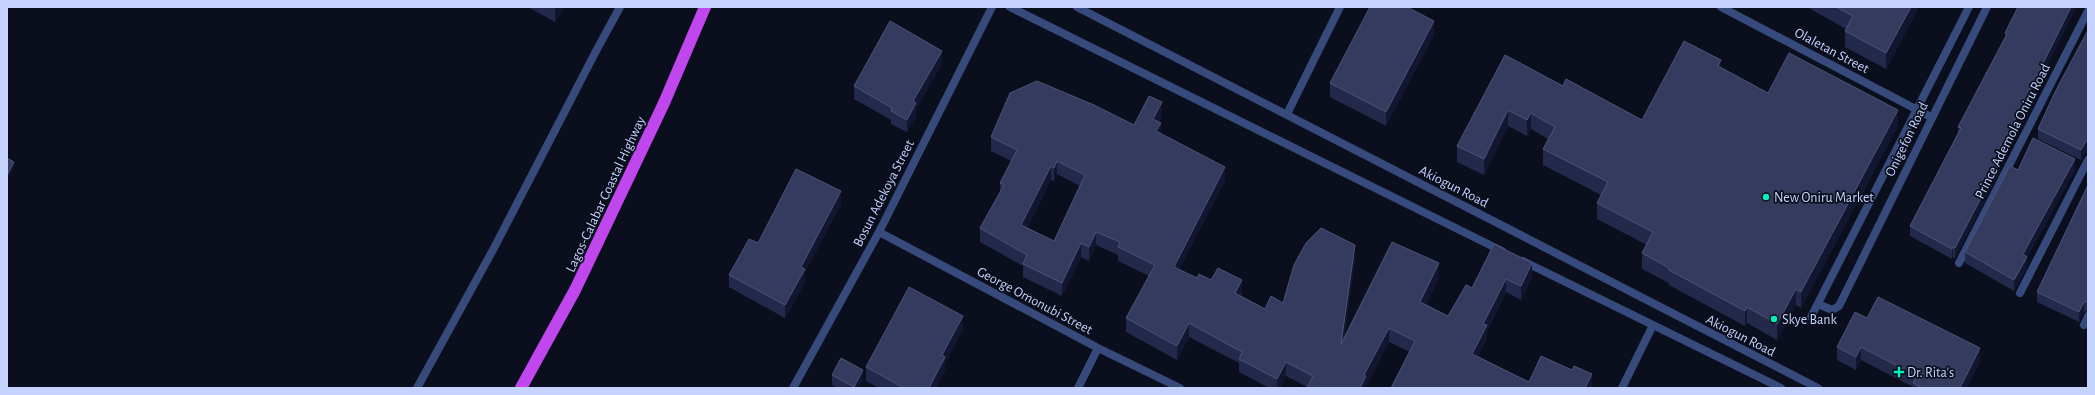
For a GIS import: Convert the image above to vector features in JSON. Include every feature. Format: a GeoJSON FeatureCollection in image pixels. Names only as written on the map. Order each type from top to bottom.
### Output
{"type":"FeatureCollection","features":[{"type":"Feature","properties":{"kind":"highway","name":"Lagos-Calabar Coastal Highway"},"geometry":{"type":"LineString","coordinates":[[521,388],[576,290],[664,103],[705,7]]}},
{"type":"Feature","properties":{"kind":"street"},"geometry":{"type":"LineString","coordinates":[[417,388],[494,248],[594,53],[620,7]]}},
{"type":"Feature","properties":{"kind":"street","name":"Bosun Adekoya Street"},"geometry":{"type":"LineString","coordinates":[[793,388],[879,232],[992,7]]}},
{"type":"Feature","properties":{"kind":"street"},"geometry":{"type":"LineString","coordinates":[[1010,7],[1781,388]]}},
{"type":"Feature","properties":{"kind":"street","name":"Akiogun Road"},"geometry":{"type":"LineString","coordinates":[[1077,7],[1818,388]]}},
{"type":"Feature","properties":{"kind":"street"},"geometry":{"type":"LineString","coordinates":[[1287,114],[1340,7]]}},
{"type":"Feature","properties":{"kind":"street","name":"Olaletan Street"},"geometry":{"type":"LineString","coordinates":[[1721,7],[1931,117]]}},
{"type":"Feature","properties":{"kind":"street","name":"Onigefon Road"},"geometry":{"type":"LineString","coordinates":[[1811,317],[1918,110],[1969,7]]}},
{"type":"Feature","properties":{"kind":"street","name":"Onigefon Road"},"geometry":{"type":"LineString","coordinates":[[1818,304],[1832,310],[1839,306],[1931,117],[1987,7]]}},
{"type":"Feature","properties":{"kind":"street","name":"Prince Ademola Oniru Road"},"geometry":{"type":"LineString","coordinates":[[1959,263],[2026,140],[2088,11]]}},
{"type":"Feature","properties":{"kind":"street"},"geometry":{"type":"LineString","coordinates":[[2020,294],[2088,160]]}},
{"type":"Feature","properties":{"kind":"street","name":"George Omonubi Street"},"geometry":{"type":"LineString","coordinates":[[879,232],[1098,348],[1180,388]]}},
{"type":"Feature","properties":{"kind":"street"},"geometry":{"type":"LineString","coordinates":[[2084,325],[2088,316]]}},
{"type":"Feature","properties":{"kind":"street"},"geometry":{"type":"LineString","coordinates":[[1622,388],[1654,325]]}},
{"type":"Feature","properties":{"kind":"street"},"geometry":{"type":"LineString","coordinates":[[1078,388],[1098,348]]}},
{"type":"Feature","properties":{"kind":"building"},"geometry":{"type":"Polygon","coordinates":[[[1370,7],[1407,7],[1434,21],[1386,112],[1330,83],[1370,7]]]}},
{"type":"Feature","properties":{"kind":"building"},"geometry":{"type":"Polygon","coordinates":[[[1836,7],[1911,7],[1886,53],[1845,31],[1853,16],[1836,7]]]}},
{"type":"Feature","properties":{"kind":"building"},"geometry":{"type":"Polygon","coordinates":[[[2018,7],[2071,7],[2015,120],[1994,158],[2000,161],[1955,248],[1953,247],[1952,249],[1910,226],[1961,128],[1958,127],[2007,34],[2005,33],[2018,7]]]}},
{"type":"Feature","properties":{"kind":"building"},"geometry":{"type":"Polygon","coordinates":[[[890,21],[942,51],[913,101],[916,103],[907,120],[891,111],[892,108],[854,86],[890,21]]]}},
{"type":"Feature","properties":{"kind":"building"},"geometry":{"type":"Polygon","coordinates":[[[2088,30],[2088,138],[2081,150],[2038,129],[2055,92],[2088,30]]]}},
{"type":"Feature","properties":{"kind":"building","name":"New Oniru Market"},"geometry":{"type":"Polygon","coordinates":[[[1684,41],[1721,60],[1718,66],[1768,93],[1789,53],[1898,110],[1801,292],[1796,289],[1777,324],[1747,307],[1745,311],[1669,270],[1669,268],[1642,253],[1653,232],[1597,203],[1608,182],[1543,149],[1555,127],[1531,113],[1527,120],[1508,110],[1484,159],[1457,146],[1505,55],[1563,86],[1566,79],[1642,120],[1684,41]]]}},
{"type":"Feature","properties":{"kind":"building"},"geometry":{"type":"Polygon","coordinates":[[[1037,81],[1094,105],[1134,125],[1149,96],[1162,102],[1153,119],[1161,123],[1156,131],[1225,167],[1174,267],[1197,278],[1199,274],[1211,280],[1218,268],[1242,280],[1235,293],[1265,309],[1271,296],[1283,303],[1294,265],[1306,243],[1321,228],[1355,245],[1341,344],[1392,242],[1439,263],[1420,302],[1448,316],[1466,285],[1472,288],[1494,244],[1532,263],[1521,286],[1506,279],[1483,324],[1487,325],[1472,354],[1529,382],[1541,356],[1572,370],[1574,366],[1592,374],[1585,388],[1391,388],[1415,341],[1389,328],[1364,375],[1366,376],[1360,388],[1307,388],[1313,376],[1286,362],[1277,379],[1239,359],[1242,352],[1189,323],[1177,346],[1126,318],[1155,265],[1118,247],[1120,242],[1096,232],[1089,247],[1081,243],[1062,283],[1023,264],[1027,255],[980,228],[1004,185],[1000,183],[1017,150],[991,137],[1010,93],[1037,81]],[[1057,161],[1054,168],[1051,166],[1021,225],[1054,241],[1085,175],[1057,161]]]}},
{"type":"Feature","properties":{"kind":"building"},"geometry":{"type":"Polygon","coordinates":[[[2033,138],[2075,159],[2023,254],[2027,257],[2014,280],[1965,252],[2010,166],[2018,170],[2033,138]]]}},
{"type":"Feature","properties":{"kind":"building"},"geometry":{"type":"Polygon","coordinates":[[[7,158],[14,162],[7,175],[7,158]]]}},
{"type":"Feature","properties":{"kind":"building"},"geometry":{"type":"Polygon","coordinates":[[[796,169],[841,191],[801,267],[805,269],[785,305],[729,275],[749,239],[758,243],[796,169]]]}},
{"type":"Feature","properties":{"kind":"building"},"geometry":{"type":"Polygon","coordinates":[[[2088,185],[2088,301],[2084,302],[2079,312],[2037,292],[2088,185]]]}},
{"type":"Feature","properties":{"kind":"building"},"geometry":{"type":"Polygon","coordinates":[[[909,287],[963,316],[942,355],[945,357],[929,388],[904,388],[866,367],[909,287]]]}},
{"type":"Feature","properties":{"kind":"building"},"geometry":{"type":"Polygon","coordinates":[[[1878,297],[1980,348],[1960,388],[1922,388],[1913,383],[1917,376],[1861,347],[1856,357],[1837,347],[1855,312],[1867,318],[1878,297]]]}},
{"type":"Feature","properties":{"kind":"building"},"geometry":{"type":"Polygon","coordinates":[[[841,358],[863,370],[854,387],[832,375],[841,358]]]}},
{"type":"Feature","properties":{"kind":"place","name":"New Oniru Market"},"geometry":{"type":"Point","coordinates":[1766,197]}},
{"type":"Feature","properties":{"kind":"place","name":"Skye Bank"},"geometry":{"type":"Point","coordinates":[1774,319]}},
{"type":"Feature","properties":{"kind":"place","name":"Dr. Rita's"},"geometry":{"type":"Point","coordinates":[1899,372]}}]}
